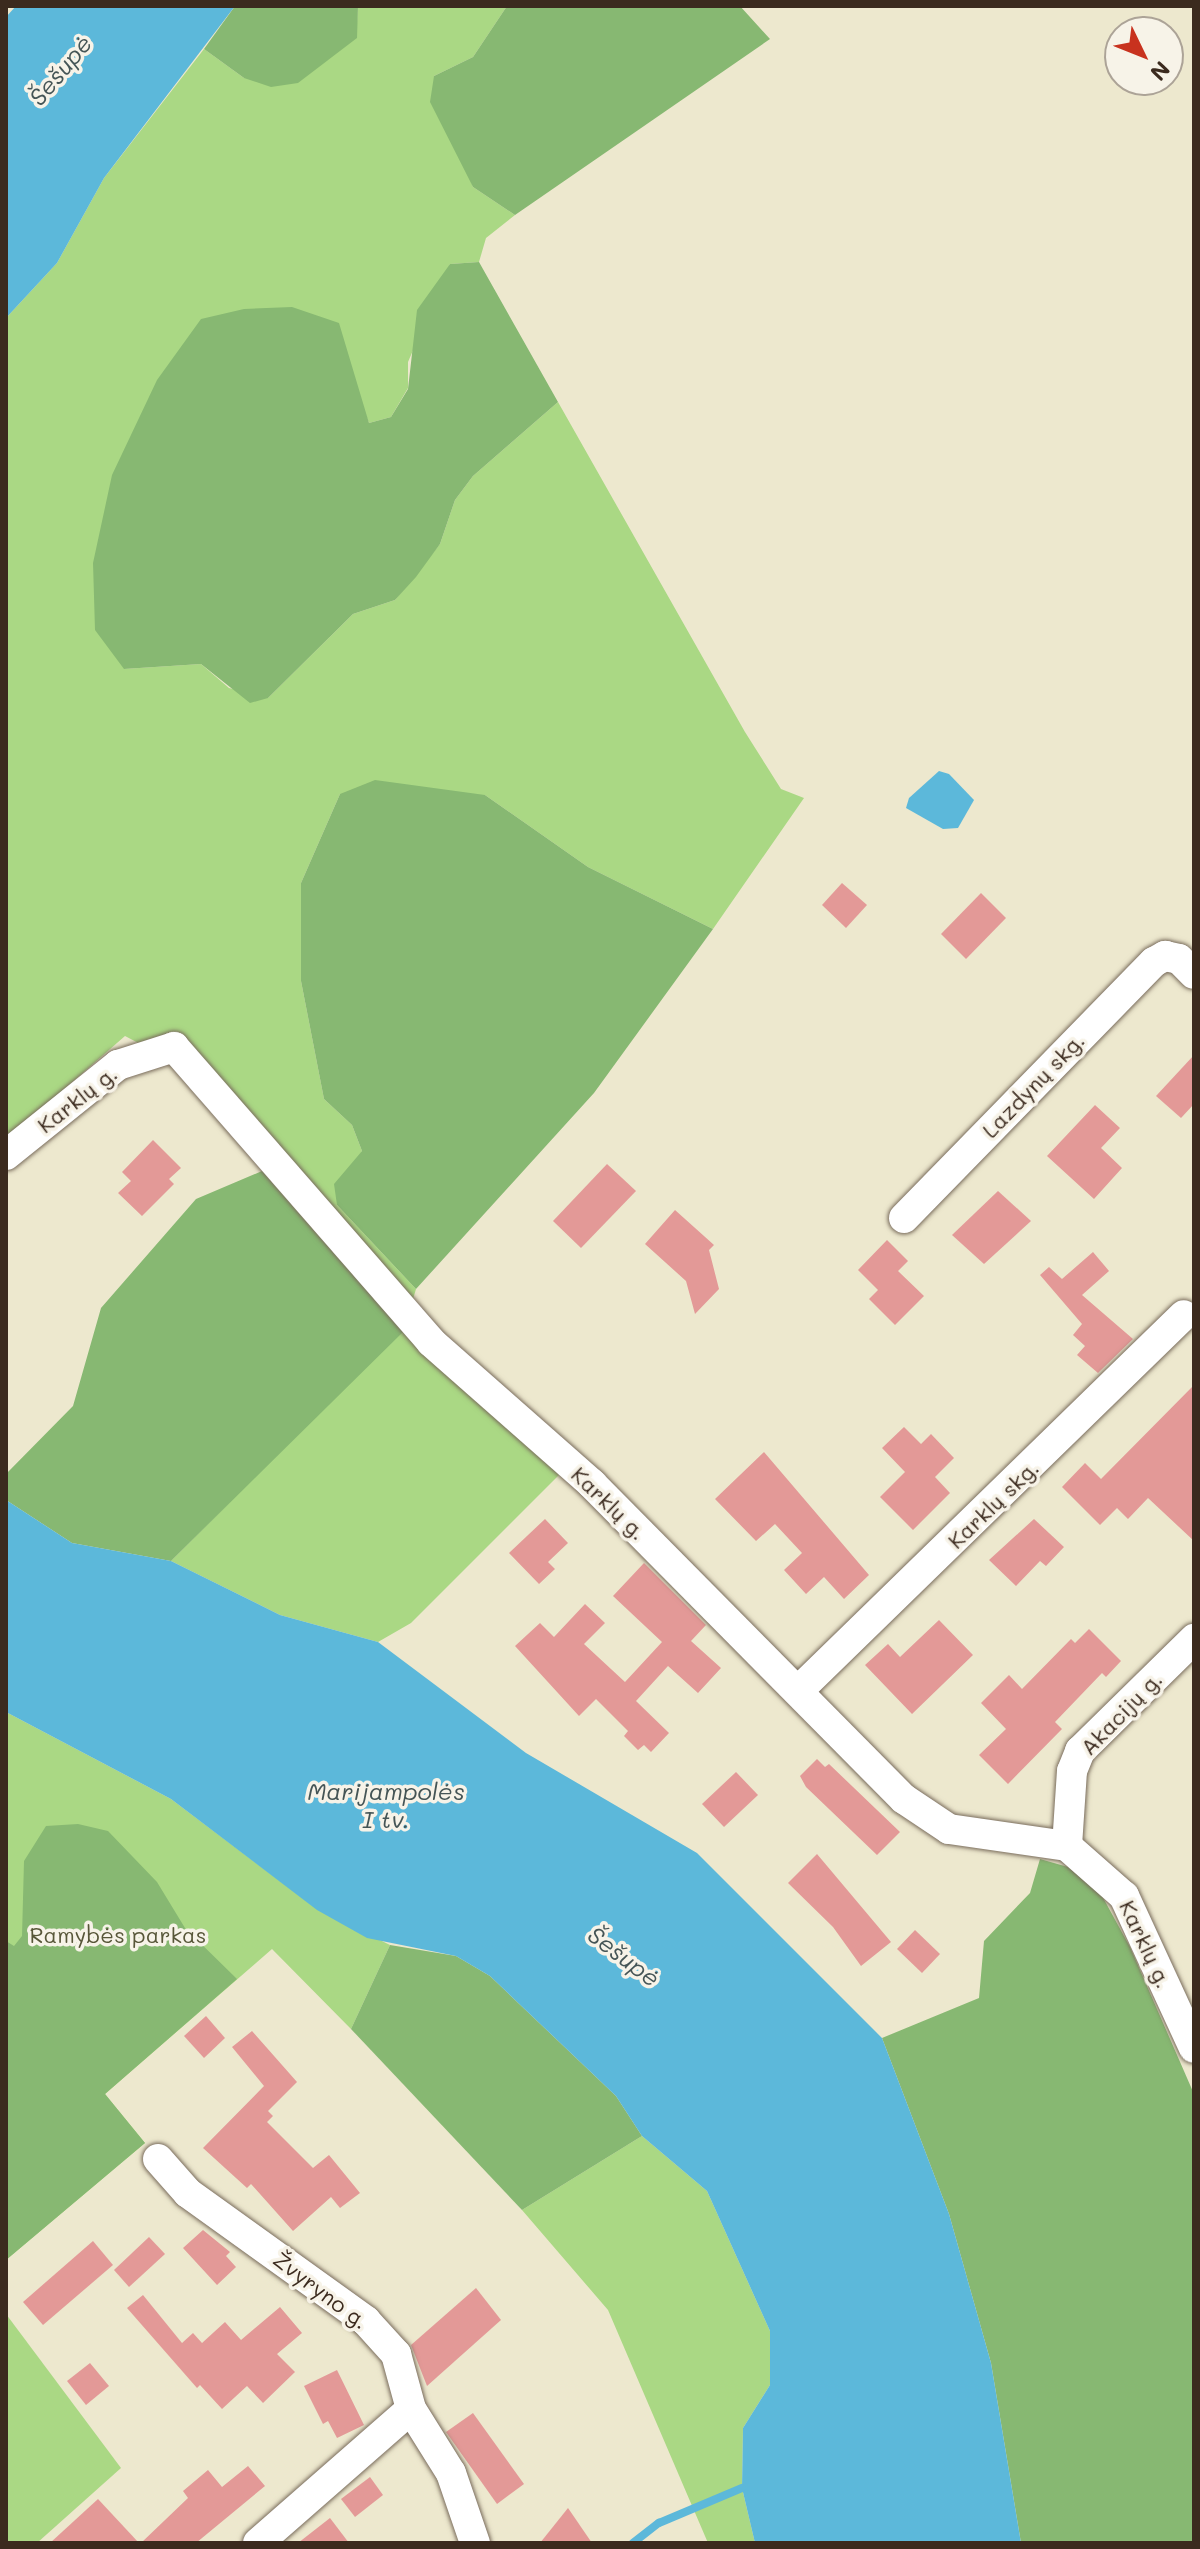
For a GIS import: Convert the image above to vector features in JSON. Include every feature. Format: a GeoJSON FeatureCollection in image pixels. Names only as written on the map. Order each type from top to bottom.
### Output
{"type":"FeatureCollection","features":[{"type":"Feature","properties":{"kind":"street","name":"Lazdynų skg."},"geometry":{"type":"LineString","coordinates":[[904,1218],[1154,962],[1165,956],[1179,959],[1194,974]]}},
{"type":"Feature","properties":{"kind":"street","name":"Karklų g."},"geometry":{"type":"LineString","coordinates":[[6,1155],[118,1065],[174,1047],[431,1342],[592,1484],[904,1799],[949,1829],[1067,1846],[1124,1896],[1194,2048]]}},
{"type":"Feature","properties":{"kind":"street","name":"Karklų skg."},"geometry":{"type":"LineString","coordinates":[[799,1690],[1184,1315]]}},
{"type":"Feature","properties":{"kind":"street","name":"Akacijų g."},"geometry":{"type":"LineString","coordinates":[[1067,1846],[1072,1771],[1080,1751],[1194,1639]]}},
{"type":"Feature","properties":{"kind":"street","name":"Žvyryno g."},"geometry":{"type":"LineString","coordinates":[[158,2159],[188,2193],[366,2321],[396,2354],[411,2409],[451,2473],[475,2543]]}},
{"type":"Feature","properties":{"kind":"street"},"geometry":{"type":"LineString","coordinates":[[258,2543],[411,2409]]}},
{"type":"Feature","properties":{"kind":"green space"},"geometry":{"type":"Polygon","coordinates":[[[235,6],[358,6],[357,38],[298,83],[271,87],[244,78],[204,49],[235,6]]]}},
{"type":"Feature","properties":{"kind":"green space"},"geometry":{"type":"Polygon","coordinates":[[[358,6],[507,6],[473,57],[434,76],[473,187],[515,215],[486,238],[479,262],[450,264],[408,362],[408,388],[391,417],[369,423],[363,408],[124,669],[201,664],[229,688],[268,698],[353,614],[395,600],[440,544],[455,500],[473,476],[558,402],[745,732],[781,789],[804,798],[713,929],[588,867],[485,795],[340,794],[301,883],[301,981],[324,1099],[352,1125],[362,1151],[337,1205],[416,1289],[403,1332],[563,1471],[411,1623],[378,1642],[280,1615],[171,1561],[402,1331],[171,1060],[125,1036],[6,1140],[6,318],[57,263],[104,178],[204,49],[244,78],[356,38],[358,6]]]}},
{"type":"Feature","properties":{"kind":"green space"},"geometry":{"type":"Polygon","coordinates":[[[507,6],[740,6],[770,39],[515,215],[473,187],[430,102],[434,76],[473,57],[507,6]]]}},
{"type":"Feature","properties":{"kind":"green space"},"geometry":{"type":"Polygon","coordinates":[[[479,262],[558,402],[473,476],[455,500],[440,544],[416,577],[395,600],[353,614],[268,698],[250,703],[201,664],[124,669],[95,630],[93,563],[112,475],[157,380],[201,319],[244,309],[292,307],[339,323],[369,423],[391,417],[408,389],[417,310],[450,264],[479,262]]]}},
{"type":"Feature","properties":{"kind":"green space"},"geometry":{"type":"Polygon","coordinates":[[[375,780],[485,795],[588,867],[713,929],[594,1093],[416,1289],[337,1205],[334,1184],[362,1151],[352,1125],[324,1099],[301,981],[301,883],[340,794],[375,780]]]}},
{"type":"Feature","properties":{"kind":"green space"},"geometry":{"type":"Polygon","coordinates":[[[262,1171],[403,1332],[171,1561],[72,1543],[6,1500],[6,1474],[73,1406],[101,1308],[196,1199],[262,1171]]]}},
{"type":"Feature","properties":{"kind":"green space","name":"Ramybės parkas"},"geometry":{"type":"Polygon","coordinates":[[[6,1712],[171,1799],[317,1909],[390,1945],[351,2029],[272,1949],[105,2094],[145,2143],[6,2260],[6,1712]]]}},
{"type":"Feature","properties":{"kind":"green space","name":"Ramybės parkas"},"geometry":{"type":"Polygon","coordinates":[[[78,1824],[108,1831],[157,1882],[185,1928],[237,1979],[105,2094],[145,2143],[6,2260],[6,1941],[14,1946],[22,1936],[24,1861],[46,1826],[78,1824]]]}},
{"type":"Feature","properties":{"kind":"green space"},"geometry":{"type":"Polygon","coordinates":[[[1040,1859],[1068,1867],[1101,1894],[1130,1947],[1194,2094],[1194,2543],[1021,2543],[991,2363],[949,2214],[882,2038],[979,1998],[984,1941],[1030,1893],[1040,1859]]]}},
{"type":"Feature","properties":{"kind":"green space"},"geometry":{"type":"Polygon","coordinates":[[[390,1945],[456,1956],[490,1976],[616,2096],[642,2136],[522,2210],[351,2029],[390,1945]]]}},
{"type":"Feature","properties":{"kind":"green space"},"geometry":{"type":"Polygon","coordinates":[[[642,2136],[707,2191],[770,2331],[770,2385],[743,2428],[742,2488],[755,2543],[708,2543],[608,2310],[522,2210],[642,2136]]]}},
{"type":"Feature","properties":{"kind":"green space"},"geometry":{"type":"Polygon","coordinates":[[[6,2314],[121,2468],[37,2543],[6,2543],[6,2314]]]}},
{"type":"Feature","properties":{"kind":"water","name":"Šešupė"},"geometry":{"type":"Polygon","coordinates":[[[16,6],[235,6],[104,178],[57,263],[6,318],[6,17],[16,6]]]}},
{"type":"Feature","properties":{"kind":"water"},"geometry":{"type":"Polygon","coordinates":[[[939,771],[949,774],[974,800],[958,828],[943,829],[906,808],[909,798],[939,771]]]}},
{"type":"Feature","properties":{"kind":"water","name":"Marijampolės I tv."},"geometry":{"type":"Polygon","coordinates":[[[6,1500],[72,1543],[171,1561],[280,1615],[378,1642],[526,1753],[697,1853],[882,2038],[949,2214],[991,2363],[1021,2543],[755,2543],[742,2488],[743,2428],[770,2385],[770,2331],[707,2191],[642,2136],[616,2096],[490,1976],[456,1956],[367,1938],[317,1910],[171,1799],[6,1712],[6,1500]]]}},
{"type":"Feature","properties":{"kind":"building"},"geometry":{"type":"Polygon","coordinates":[[[842,883],[867,905],[846,928],[822,905],[842,883]]]}},
{"type":"Feature","properties":{"kind":"building"},"geometry":{"type":"Polygon","coordinates":[[[981,893],[1006,918],[966,959],[941,934],[981,893]]]}},
{"type":"Feature","properties":{"kind":"building"},"geometry":{"type":"Polygon","coordinates":[[[1194,1055],[1194,1104],[1181,1118],[1156,1096],[1194,1055]]]}},
{"type":"Feature","properties":{"kind":"building"},"geometry":{"type":"Polygon","coordinates":[[[1095,1105],[1120,1128],[1101,1148],[1122,1168],[1094,1199],[1047,1156],[1095,1105]]]}},
{"type":"Feature","properties":{"kind":"building"},"geometry":{"type":"Polygon","coordinates":[[[153,1140],[181,1168],[169,1179],[174,1184],[142,1216],[118,1193],[131,1181],[122,1172],[153,1140]]]}},
{"type":"Feature","properties":{"kind":"building"},"geometry":{"type":"Polygon","coordinates":[[[607,1164],[636,1191],[581,1248],[553,1221],[607,1164]]]}},
{"type":"Feature","properties":{"kind":"building"},"geometry":{"type":"Polygon","coordinates":[[[998,1191],[1031,1221],[984,1264],[952,1235],[998,1191]]]}},
{"type":"Feature","properties":{"kind":"building"},"geometry":{"type":"Polygon","coordinates":[[[675,1210],[714,1245],[709,1250],[719,1289],[695,1314],[686,1281],[645,1244],[675,1210]]]}},
{"type":"Feature","properties":{"kind":"building"},"geometry":{"type":"Polygon","coordinates":[[[887,1240],[908,1261],[898,1271],[924,1296],[895,1325],[869,1299],[878,1290],[858,1270],[887,1240]]]}},
{"type":"Feature","properties":{"kind":"building"},"geometry":{"type":"Polygon","coordinates":[[[1093,1252],[1109,1271],[1082,1295],[1133,1339],[1098,1373],[1077,1355],[1085,1346],[1073,1335],[1082,1324],[1040,1275],[1049,1267],[1062,1279],[1093,1252]]]}},
{"type":"Feature","properties":{"kind":"building"},"geometry":{"type":"Polygon","coordinates":[[[1194,1385],[1194,1541],[1148,1498],[1128,1519],[1117,1508],[1100,1525],[1062,1487],[1085,1463],[1101,1479],[1194,1385]]]}},
{"type":"Feature","properties":{"kind":"building"},"geometry":{"type":"Polygon","coordinates":[[[904,1427],[921,1444],[931,1434],[954,1458],[935,1477],[950,1493],[913,1530],[880,1497],[905,1472],[882,1448],[904,1427]]]}},
{"type":"Feature","properties":{"kind":"building"},"geometry":{"type":"Polygon","coordinates":[[[764,1452],[869,1575],[844,1599],[824,1577],[806,1594],[784,1570],[802,1553],[775,1524],[756,1541],[715,1499],[764,1452]]]}},
{"type":"Feature","properties":{"kind":"building"},"geometry":{"type":"Polygon","coordinates":[[[545,1519],[568,1543],[548,1562],[555,1569],[539,1584],[509,1553],[545,1519]]]}},
{"type":"Feature","properties":{"kind":"building"},"geometry":{"type":"Polygon","coordinates":[[[1034,1519],[1064,1547],[1046,1566],[1040,1561],[1016,1586],[989,1560],[1034,1519]]]}},
{"type":"Feature","properties":{"kind":"building"},"geometry":{"type":"Polygon","coordinates":[[[644,1563],[706,1625],[691,1641],[721,1668],[698,1693],[668,1666],[636,1701],[669,1733],[651,1752],[644,1745],[638,1750],[624,1736],[628,1731],[596,1699],[579,1716],[515,1646],[540,1623],[554,1637],[585,1604],[605,1623],[584,1644],[625,1682],[662,1642],[613,1596],[644,1563]]]}},
{"type":"Feature","properties":{"kind":"building"},"geometry":{"type":"Polygon","coordinates":[[[939,1620],[973,1655],[912,1714],[865,1665],[888,1644],[900,1657],[939,1620]]]}},
{"type":"Feature","properties":{"kind":"building"},"geometry":{"type":"Polygon","coordinates":[[[1089,1629],[1121,1661],[1106,1677],[1102,1673],[1055,1722],[1062,1729],[1008,1784],[979,1755],[1006,1729],[981,1703],[1009,1675],[1022,1689],[1071,1639],[1075,1643],[1089,1629]]]}},
{"type":"Feature","properties":{"kind":"building"},"geometry":{"type":"Polygon","coordinates":[[[817,1759],[825,1767],[829,1764],[900,1832],[877,1855],[806,1787],[800,1776],[817,1759]]]}},
{"type":"Feature","properties":{"kind":"building"},"geometry":{"type":"Polygon","coordinates":[[[736,1772],[758,1795],[724,1827],[702,1804],[736,1772]]]}},
{"type":"Feature","properties":{"kind":"building"},"geometry":{"type":"Polygon","coordinates":[[[817,1854],[891,1942],[861,1966],[833,1927],[788,1883],[817,1854]]]}},
{"type":"Feature","properties":{"kind":"building"},"geometry":{"type":"Polygon","coordinates":[[[915,1930],[940,1954],[922,1973],[897,1949],[915,1930]]]}},
{"type":"Feature","properties":{"kind":"building"},"geometry":{"type":"Polygon","coordinates":[[[206,2016],[225,2038],[204,2058],[184,2036],[206,2016]]]}},
{"type":"Feature","properties":{"kind":"building"},"geometry":{"type":"Polygon","coordinates":[[[252,2031],[297,2082],[268,2111],[273,2116],[267,2122],[313,2168],[329,2155],[360,2193],[340,2208],[331,2197],[293,2231],[251,2184],[247,2188],[203,2148],[264,2086],[232,2047],[252,2031]]]}},
{"type":"Feature","properties":{"kind":"building"},"geometry":{"type":"Polygon","coordinates":[[[203,2230],[230,2252],[226,2256],[236,2267],[217,2285],[183,2248],[203,2230]]]}},
{"type":"Feature","properties":{"kind":"building"},"geometry":{"type":"Polygon","coordinates":[[[149,2237],[165,2254],[129,2287],[114,2270],[149,2237]]]}},
{"type":"Feature","properties":{"kind":"building"},"geometry":{"type":"Polygon","coordinates":[[[93,2241],[113,2265],[43,2325],[23,2302],[93,2241]]]}},
{"type":"Feature","properties":{"kind":"building"},"geometry":{"type":"Polygon","coordinates":[[[476,2288],[501,2320],[427,2386],[411,2345],[476,2288]]]}},
{"type":"Feature","properties":{"kind":"building"},"geometry":{"type":"Polygon","coordinates":[[[143,2295],[182,2343],[193,2333],[202,2343],[225,2322],[241,2340],[280,2307],[302,2333],[277,2354],[295,2372],[263,2403],[247,2386],[222,2409],[200,2385],[197,2388],[127,2308],[143,2295]]]}},
{"type":"Feature","properties":{"kind":"building"},"geometry":{"type":"Polygon","coordinates":[[[90,2363],[109,2386],[86,2405],[67,2381],[90,2363]]]}},
{"type":"Feature","properties":{"kind":"building"},"geometry":{"type":"Polygon","coordinates":[[[337,2370],[364,2425],[337,2438],[328,2421],[323,2424],[304,2386],[337,2370]]]}},
{"type":"Feature","properties":{"kind":"building"},"geometry":{"type":"Polygon","coordinates":[[[473,2413],[524,2484],[497,2504],[446,2432],[473,2413]]]}},
{"type":"Feature","properties":{"kind":"building"},"geometry":{"type":"Polygon","coordinates":[[[248,2466],[265,2486],[196,2543],[141,2543],[188,2498],[183,2491],[208,2470],[222,2487],[248,2466]]]}},
{"type":"Feature","properties":{"kind":"building"},"geometry":{"type":"Polygon","coordinates":[[[370,2477],[383,2495],[355,2517],[341,2499],[370,2477]]]}},
{"type":"Feature","properties":{"kind":"building"},"geometry":{"type":"Polygon","coordinates":[[[98,2499],[139,2543],[50,2543],[98,2499]]]}},
{"type":"Feature","properties":{"kind":"building"},"geometry":{"type":"Polygon","coordinates":[[[568,2508],[592,2543],[540,2543],[568,2508]]]}},
{"type":"Feature","properties":{"kind":"building"},"geometry":{"type":"Polygon","coordinates":[[[330,2518],[349,2543],[298,2543],[330,2518]]]}},
{"type":"Feature","properties":{"kind":"waterway"},"geometry":{"type":"LineString","coordinates":[[633,2543],[659,2523],[742,2488]]}}]}
